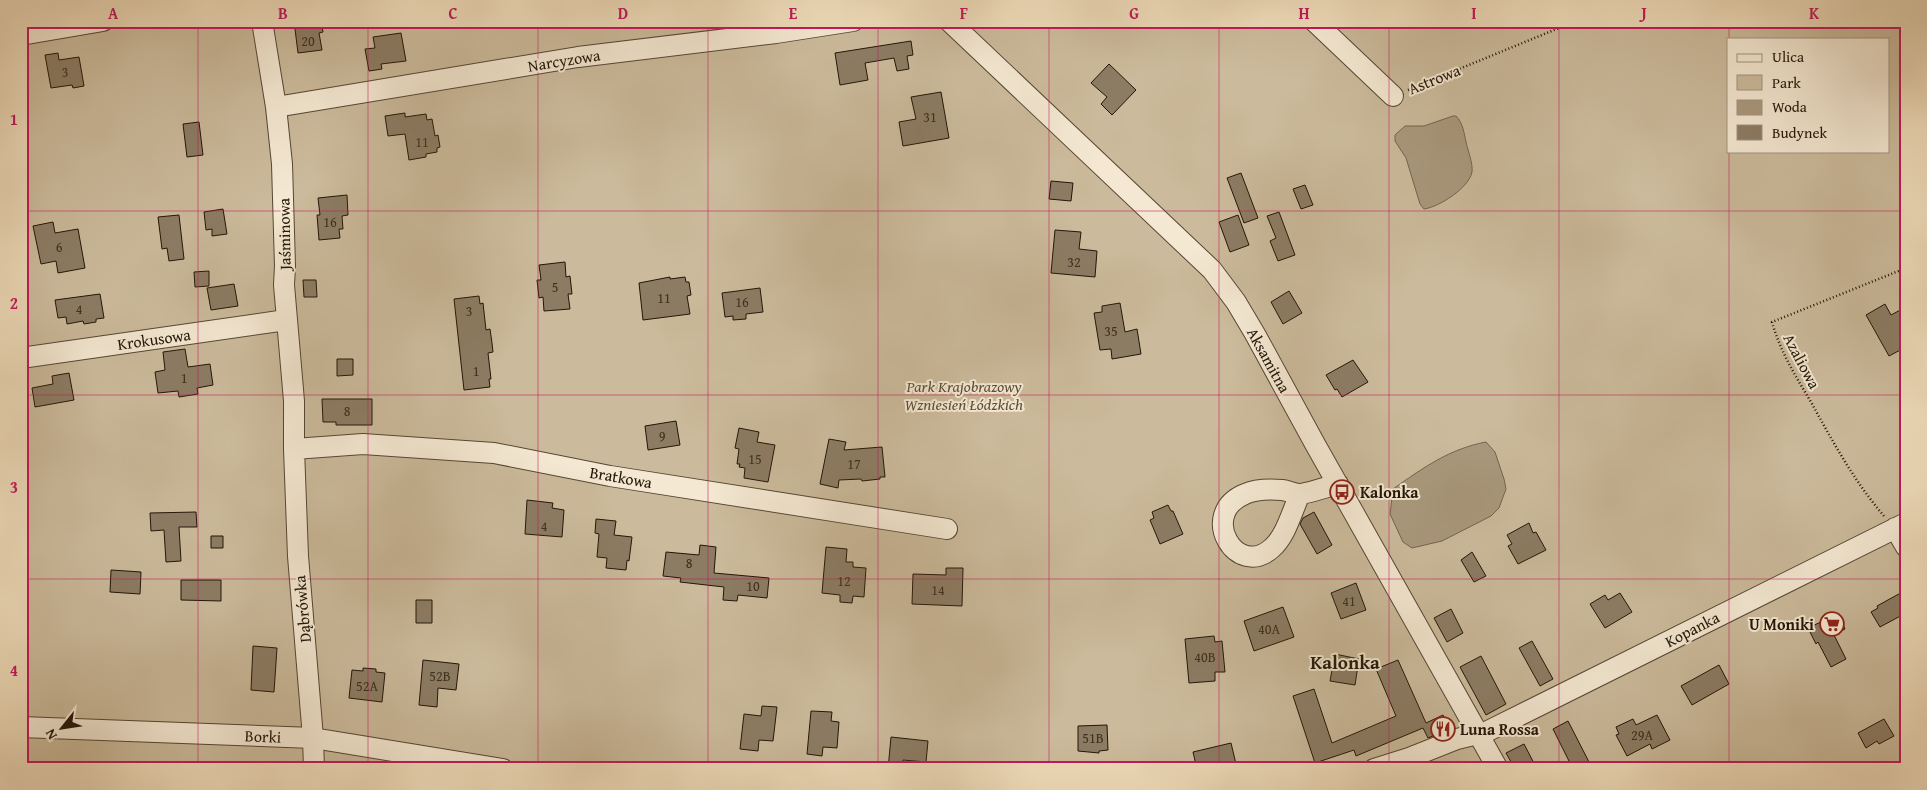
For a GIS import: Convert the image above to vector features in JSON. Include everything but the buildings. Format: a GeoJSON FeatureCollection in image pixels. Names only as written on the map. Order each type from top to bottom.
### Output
{"type":"FeatureCollection","features":[{"type":"Feature","properties":{"kind":"street"},"geometry":{"type":"LineString","coordinates":[[21,35],[103,21]]}},
{"type":"Feature","properties":{"kind":"street","name":"Jaśminowa"},"geometry":{"type":"LineString","coordinates":[[262,21],[276,107],[282,164],[284,285],[294,401],[294,449]]}},
{"type":"Feature","properties":{"kind":"street","name":"Narcyzowa"},"geometry":{"type":"LineString","coordinates":[[276,107],[578,57],[776,33],[853,21]]}},
{"type":"Feature","properties":{"kind":"street","name":"Aksamitna"},"geometry":{"type":"LineString","coordinates":[[949,21],[1219,279],[1250,326],[1498,769]]}},
{"type":"Feature","properties":{"kind":"street","name":"Astrowa"},"geometry":{"type":"LineString","coordinates":[[1314,21],[1393,96]]}},
{"type":"Feature","properties":{"kind":"street","name":"Krokusowa"},"geometry":{"type":"LineString","coordinates":[[21,358],[286,320]]}},
{"type":"Feature","properties":{"kind":"street","name":"Bratkowa"},"geometry":{"type":"LineString","coordinates":[[294,449],[363,444],[494,453],[610,476],[947,529]]}},
{"type":"Feature","properties":{"kind":"street","name":"Dąbrówka"},"geometry":{"type":"LineString","coordinates":[[294,449],[298,556],[314,769]]}},
{"type":"Feature","properties":{"kind":"street"},"geometry":{"type":"LineString","coordinates":[[1300,494],[1338,484]]}},
{"type":"Feature","properties":{"kind":"street"},"geometry":{"type":"LineString","coordinates":[[1900,526],[1906,547]]}},
{"type":"Feature","properties":{"kind":"street","name":"Kopanka"},"geometry":{"type":"LineString","coordinates":[[1478,733],[1486,732],[1503,724],[1900,526]]}},
{"type":"Feature","properties":{"kind":"street","name":"Borki"},"geometry":{"type":"LineString","coordinates":[[21,727],[313,738],[503,769]]}},
{"type":"Feature","properties":{"kind":"street"},"geometry":{"type":"LineString","coordinates":[[1374,769],[1478,733]]}},
{"type":"Feature","properties":{"kind":"path","name":"Astrowa"},"geometry":{"type":"LineString","coordinates":[[1393,96],[1576,21]]}},
{"type":"Feature","properties":{"kind":"path","name":"Azaliowa"},"geometry":{"type":"LineString","coordinates":[[1900,526],[1854,478],[1793,370],[1776,336],[1772,322],[1906,268]]}},
{"type":"Feature","properties":{"kind":"green space","name":"Park Krajobrazowy Wzniesień Łódzkich"},"geometry":{"type":"Polygon","coordinates":[[[21,21],[1906,21],[1906,769],[21,769],[21,21]]]}},
{"type":"Feature","properties":{"kind":"water"},"geometry":{"type":"Polygon","coordinates":[[[1456,116],[1463,128],[1472,172],[1470,178],[1453,196],[1437,205],[1424,209],[1420,204],[1406,158],[1395,141],[1395,135],[1405,126],[1424,126],[1456,116]]]}},
{"type":"Feature","properties":{"kind":"water"},"geometry":{"type":"Polygon","coordinates":[[[1486,442],[1495,452],[1506,489],[1499,508],[1491,516],[1442,541],[1412,548],[1403,542],[1390,514],[1393,489],[1448,454],[1486,442]]]}},
{"type":"Feature","properties":{"kind":"place","name":"Kalonka"},"geometry":{"type":"Point","coordinates":[1342,492]}},
{"type":"Feature","properties":{"kind":"place","name":"U Moniki"},"geometry":{"type":"Point","coordinates":[1832,624]}},
{"type":"Feature","properties":{"kind":"place","name":"Luna Rossa"},"geometry":{"type":"Point","coordinates":[1443,729]}},
{"type":"Feature","properties":{"kind":"district","name":"Kalonka"},"geometry":{"type":"Point","coordinates":[1345,662]}}]}
